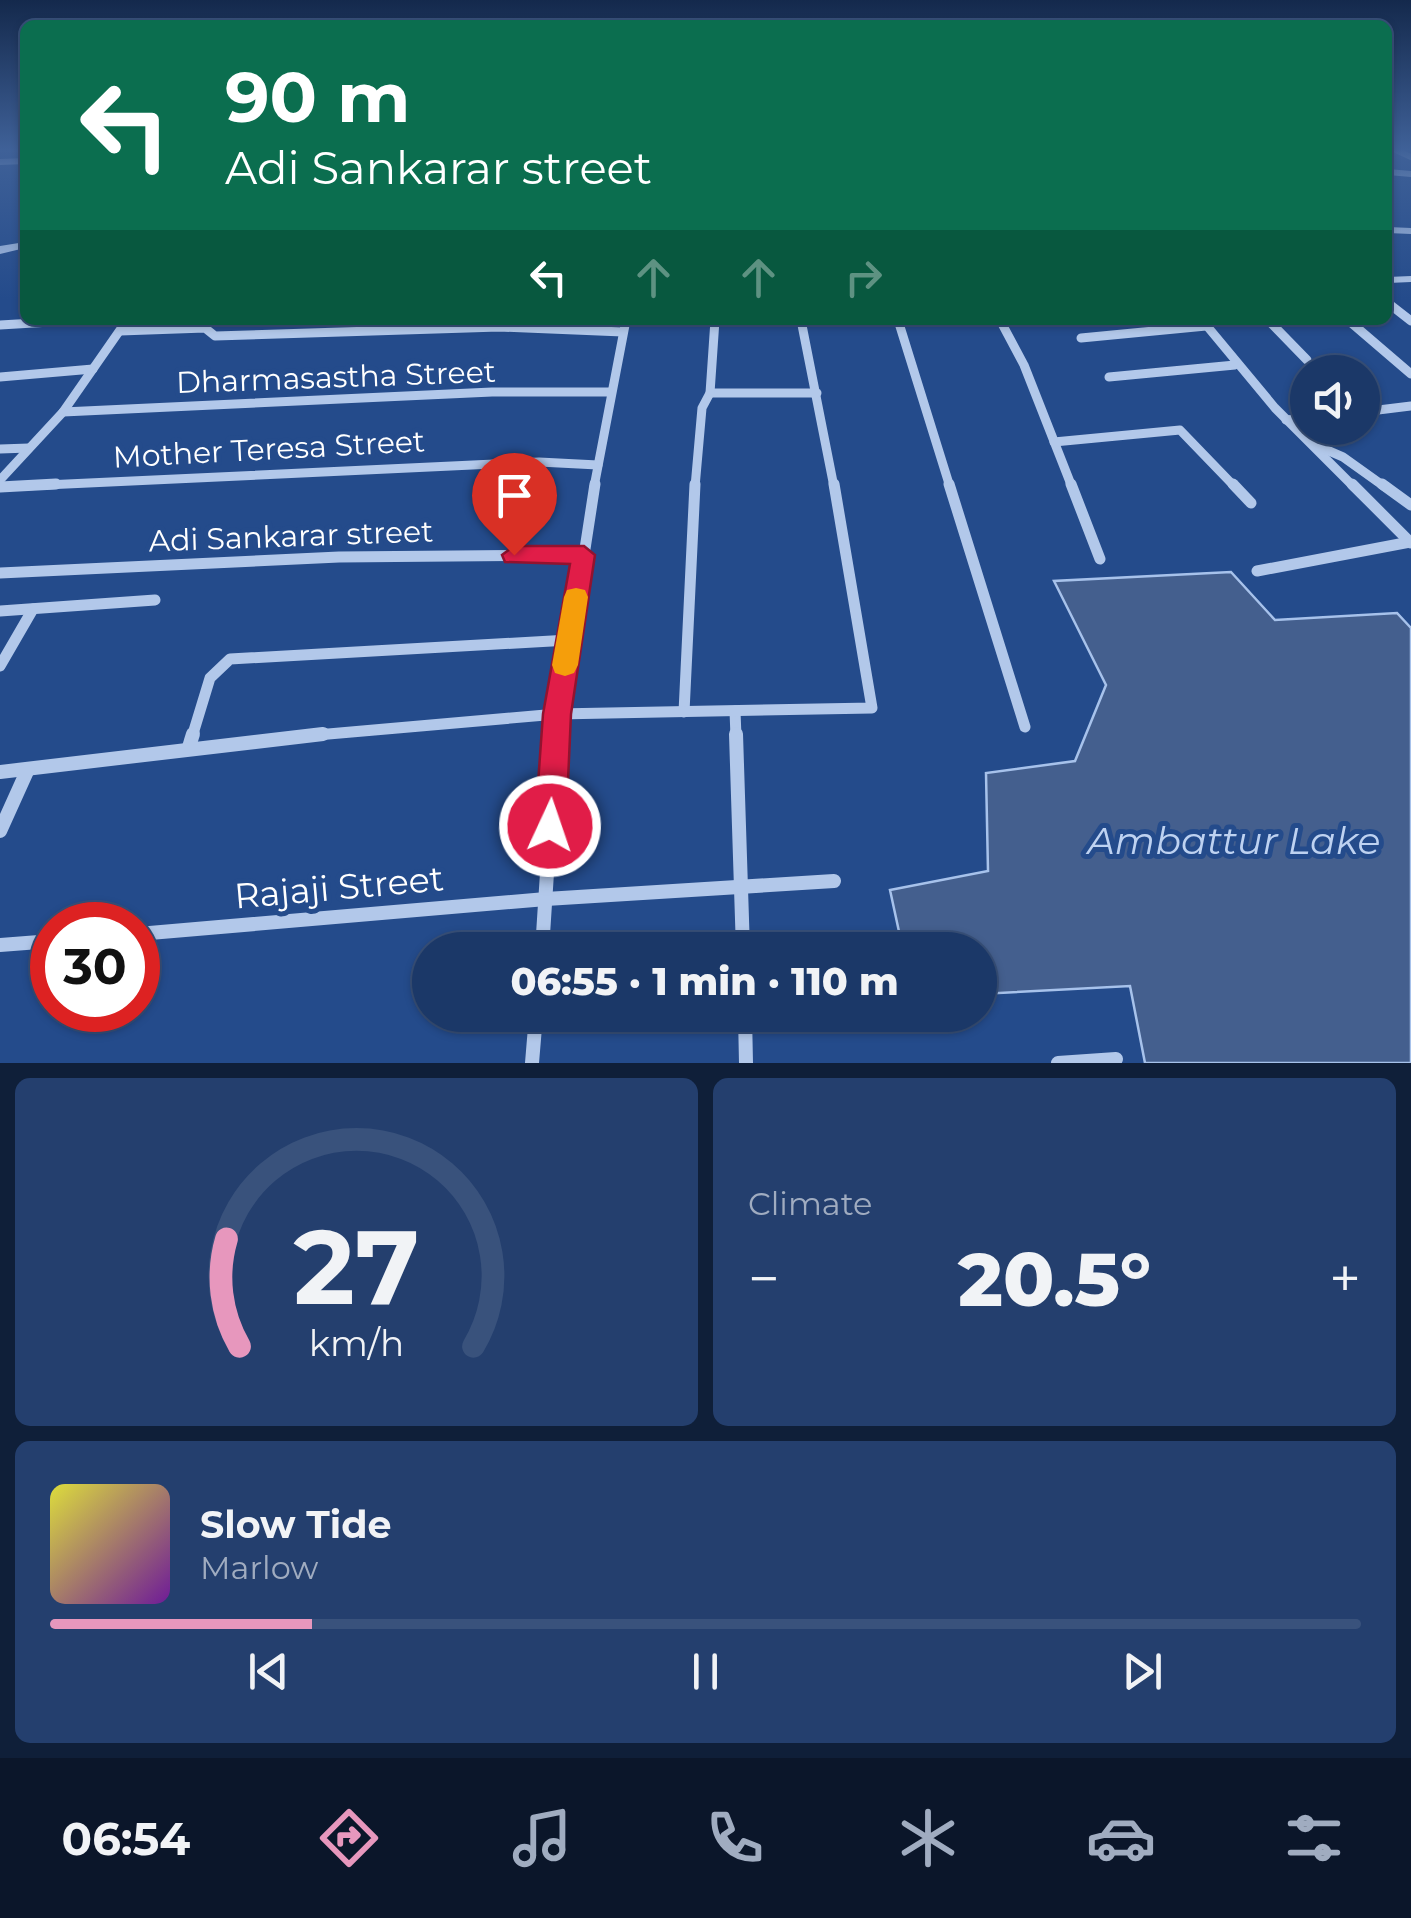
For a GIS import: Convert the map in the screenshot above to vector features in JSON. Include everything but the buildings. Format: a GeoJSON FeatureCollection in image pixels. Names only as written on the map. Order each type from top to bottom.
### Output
{"type":"FeatureCollection","features":[{"type":"Feature","properties":{"kind":"street"},"geometry":{"type":"LineString","coordinates":[[0,483],[63,412],[124,325]]}},
{"type":"Feature","properties":{"kind":"street"},"geometry":{"type":"LineString","coordinates":[[120,331],[195,325]]}},
{"type":"Feature","properties":{"kind":"street"},"geometry":{"type":"LineString","coordinates":[[209,325],[215,336],[498,326],[625,326],[610,392],[557,714],[543,932]]}},
{"type":"Feature","properties":{"kind":"street"},"geometry":{"type":"LineString","coordinates":[[684,712],[696,470],[702,408],[710,393],[715,325]]}},
{"type":"Feature","properties":{"kind":"street"},"geometry":{"type":"LineString","coordinates":[[0,772],[190,748],[557,714],[872,708],[802,325]]}},
{"type":"Feature","properties":{"kind":"street"},"geometry":{"type":"LineString","coordinates":[[900,325],[1025,727]]}},
{"type":"Feature","properties":{"kind":"street"},"geometry":{"type":"LineString","coordinates":[[1003,325],[1024,364],[1100,559]]}},
{"type":"Feature","properties":{"kind":"street"},"geometry":{"type":"LineString","coordinates":[[1081,338],[1188,325]]}},
{"type":"Feature","properties":{"kind":"street"},"geometry":{"type":"LineString","coordinates":[[1205,325],[1235,365],[1290,424]]}},
{"type":"Feature","properties":{"kind":"street"},"geometry":{"type":"LineString","coordinates":[[1273,325],[1302,355]]}},
{"type":"Feature","properties":{"kind":"street"},"geometry":{"type":"LineString","coordinates":[[1354,325],[1411,374]]}},
{"type":"Feature","properties":{"kind":"street"},"geometry":{"type":"LineString","coordinates":[[1109,377],[1235,365]]}},
{"type":"Feature","properties":{"kind":"street"},"geometry":{"type":"LineString","coordinates":[[0,377],[93,369]]}},
{"type":"Feature","properties":{"kind":"street","name":"Dharmasastha Street"},"geometry":{"type":"LineString","coordinates":[[63,412],[492,392],[610,392]]}},
{"type":"Feature","properties":{"kind":"street"},"geometry":{"type":"LineString","coordinates":[[710,393],[817,393]]}},
{"type":"Feature","properties":{"kind":"street"},"geometry":{"type":"LineString","coordinates":[[1380,410],[1411,406]]}},
{"type":"Feature","properties":{"kind":"street"},"geometry":{"type":"LineString","coordinates":[[1286,420],[1290,420]]}},
{"type":"Feature","properties":{"kind":"street"},"geometry":{"type":"LineString","coordinates":[[1054,442],[1180,430],[1252,503]]}},
{"type":"Feature","properties":{"kind":"street"},"geometry":{"type":"LineString","coordinates":[[1311,445],[1411,542]]}},
{"type":"Feature","properties":{"kind":"street"},"geometry":{"type":"LineString","coordinates":[[1315,445],[1343,457],[1411,505]]}},
{"type":"Feature","properties":{"kind":"street"},"geometry":{"type":"LineString","coordinates":[[0,449],[30,448]]}},
{"type":"Feature","properties":{"kind":"street","name":"Mother Teresa Street"},"geometry":{"type":"LineString","coordinates":[[0,483],[540,462],[598,465]]}},
{"type":"Feature","properties":{"kind":"street"},"geometry":{"type":"LineString","coordinates":[[1257,571],[1411,542]]}},
{"type":"Feature","properties":{"kind":"street","name":"Adi Sankarar street"},"geometry":{"type":"LineString","coordinates":[[0,573],[339,556],[584,555]]}},
{"type":"Feature","properties":{"kind":"street"},"geometry":{"type":"LineString","coordinates":[[0,611],[154,600]]}},
{"type":"Feature","properties":{"kind":"street"},"geometry":{"type":"LineString","coordinates":[[0,666],[33,609]]}},
{"type":"Feature","properties":{"kind":"street"},"geometry":{"type":"LineString","coordinates":[[190,748],[210,678],[230,659],[568,640]]}},
{"type":"Feature","properties":{"kind":"street"},"geometry":{"type":"LineString","coordinates":[[735,710],[743,932]]}},
{"type":"Feature","properties":{"kind":"street"},"geometry":{"type":"LineString","coordinates":[[0,831],[28,769]]}},
{"type":"Feature","properties":{"kind":"street","name":"Rajaji Street"},"geometry":{"type":"LineString","coordinates":[[160,932],[834,881]]}},
{"type":"Feature","properties":{"kind":"street"},"geometry":{"type":"LineString","coordinates":[[0,945],[30,942]]}},
{"type":"Feature","properties":{"kind":"street"},"geometry":{"type":"LineString","coordinates":[[532,1063],[535,1032]]}},
{"type":"Feature","properties":{"kind":"street"},"geometry":{"type":"LineString","coordinates":[[745,1032],[746,1063]]}},
{"type":"Feature","properties":{"kind":"street"},"geometry":{"type":"LineString","coordinates":[[1058,1063],[1116,1059]]}},
{"type":"Feature","properties":{"kind":"water","name":"Ambattur Lake"},"geometry":{"type":"Polygon","coordinates":[[[1231,572],[1275,620],[1397,613],[1411,628],[1411,1063],[1145,1063],[1130,986],[997,993],[997,932],[899,932],[890,890],[988,871],[986,773],[1075,761],[1106,685],[1054,581],[1231,572]]]}},
{"type":"Feature","properties":{"kind":"slow traffic"},"geometry":{"type":"LineString","coordinates":[[565,665],[576,597]]}},
{"type":"Feature","properties":{"kind":"route"},"geometry":{"type":"LineString","coordinates":[[514,555],[584,555],[557,714],[550,826]]}}]}
